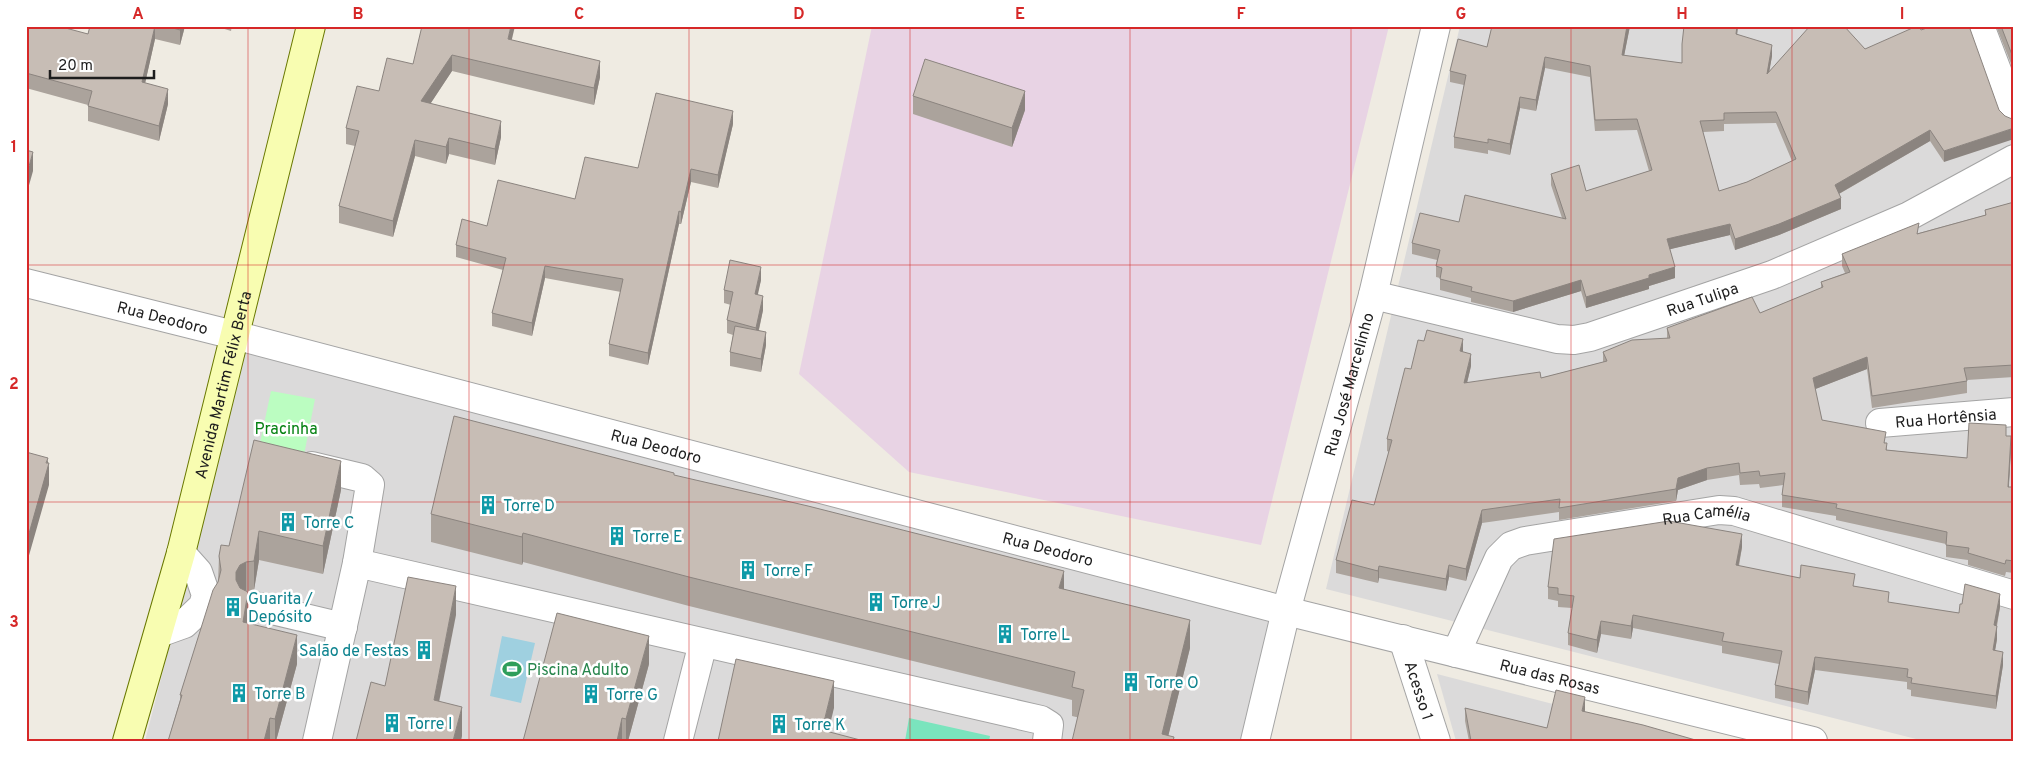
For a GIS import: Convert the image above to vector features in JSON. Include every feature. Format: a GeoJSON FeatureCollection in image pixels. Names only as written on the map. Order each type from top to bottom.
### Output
{"type":"FeatureCollection","features":[{"type":"Feature","properties":{"kind":"street","name":"Avenida Martim Félix Berta"},"geometry":{"type":"LineString","coordinates":[[127,741],[181,553],[311,26]]}},
{"type":"Feature","properties":{"kind":"street","name":"Rua José Marcelinho"},"geometry":{"type":"LineString","coordinates":[[1255,741],[1286,611],[1373,295],[1436,26]]}},
{"type":"Feature","properties":{"kind":"street"},"geometry":{"type":"LineString","coordinates":[[1980,26],[2014,115]]}},
{"type":"Feature","properties":{"kind":"street","name":"Rua Tulipa"},"geometry":{"type":"LineString","coordinates":[[1373,295],[1557,339],[1574,340],[1590,337],[1781,271],[1909,216],[2014,159]]}},
{"type":"Feature","properties":{"kind":"street","name":"Rua Deodoro"},"geometry":{"type":"LineString","coordinates":[[26,283],[234,335],[1286,611]]}},
{"type":"Feature","properties":{"kind":"street","name":"Rua Hortênsia"},"geometry":{"type":"LineString","coordinates":[[1880,423],[2014,412]]}},
{"type":"Feature","properties":{"kind":"street"},"geometry":{"type":"LineString","coordinates":[[312,466],[362,478],[370,485],[357,563],[317,741]]}},
{"type":"Feature","properties":{"kind":"street","name":"Rua Camélia"},"geometry":{"type":"LineString","coordinates":[[1456,653],[1499,558],[1511,546],[1525,541],[1719,510],[1741,513],[2014,595]]}},
{"type":"Feature","properties":{"kind":"street"},"geometry":{"type":"LineString","coordinates":[[158,633],[184,624],[210,602],[198,572],[181,553]]}},
{"type":"Feature","properties":{"kind":"street"},"geometry":{"type":"LineString","coordinates":[[357,563],[1041,720],[1049,725],[1047,741]]}},
{"type":"Feature","properties":{"kind":"street"},"geometry":{"type":"LineString","coordinates":[[250,611],[342,633]]}},
{"type":"Feature","properties":{"kind":"street","name":"Rua das Rosas"},"geometry":{"type":"LineString","coordinates":[[1286,611],[1813,741]]}},
{"type":"Feature","properties":{"kind":"street","name":"Acesso 1"},"geometry":{"type":"LineString","coordinates":[[1403,639],[1436,741]]}},
{"type":"Feature","properties":{"kind":"street"},"geometry":{"type":"LineString","coordinates":[[678,741],[703,642]]}},
{"type":"Feature","properties":{"kind":"shaded area"},"geometry":{"type":"Polygon","coordinates":[[[872,26],[1389,26],[1261,545],[909,472],[799,374],[872,26]]]}},
{"type":"Feature","properties":{"kind":"shaded area"},"geometry":{"type":"Polygon","coordinates":[[[1460,26],[1806,26],[1812,28],[1829,26],[2014,26],[2014,741],[1924,741],[1326,589],[1460,26]]]}},
{"type":"Feature","properties":{"kind":"shaded area"},"geometry":{"type":"Polygon","coordinates":[[[245,353],[1270,619],[1242,741],[145,741],[245,353]]]}},
{"type":"Feature","properties":{"kind":"shaded area"},"geometry":{"type":"Polygon","coordinates":[[[1437,674],[1695,741],[1456,741],[1437,674]]]}},
{"type":"Feature","properties":{"kind":"green space","name":"Pracinha"},"geometry":{"type":"Polygon","coordinates":[[[271,391],[315,399],[302,465],[257,457],[271,391]]]}},
{"type":"Feature","properties":{"kind":"green space"},"geometry":{"type":"Polygon","coordinates":[[[909,718],[990,736],[989,741],[905,741],[909,718]]]}},
{"type":"Feature","properties":{"kind":"water","name":"Piscina Adulto"},"geometry":{"type":"Polygon","coordinates":[[[502,636],[535,643],[521,703],[490,696],[502,636]]]}},
{"type":"Feature","properties":{"kind":"building"},"geometry":{"type":"Polygon","coordinates":[[[26,26],[58,26],[88,34],[90,26],[155,26],[142,82],[168,89],[159,126],[88,106],[92,91],[26,73],[26,26]]]}},
{"type":"Feature","properties":{"kind":"building"},"geometry":{"type":"Polygon","coordinates":[[[166,26],[180,26],[180,30],[166,26]]]}},
{"type":"Feature","properties":{"kind":"building"},"geometry":{"type":"Polygon","coordinates":[[[422,26],[511,26],[508,39],[600,61],[594,88],[452,55],[421,101],[501,121],[495,149],[449,138],[446,147],[415,140],[393,221],[339,206],[359,131],[346,128],[357,86],[379,91],[387,58],[413,64],[422,26]]]}},
{"type":"Feature","properties":{"kind":"building"},"geometry":{"type":"Polygon","coordinates":[[[1492,26],[1627,26],[1622,55],[1682,63],[1684,26],[1737,26],[1736,34],[1772,45],[1767,74],[1810,26],[1844,26],[1865,49],[1917,26],[1921,30],[1933,26],[1969,26],[1999,110],[2005,116],[2014,119],[2014,128],[1944,151],[1930,130],[1835,185],[1841,198],[1779,224],[1735,239],[1730,224],[1667,239],[1675,267],[1649,275],[1649,278],[1586,297],[1581,280],[1513,301],[1471,291],[1472,287],[1440,279],[1442,268],[1436,266],[1440,250],[1412,243],[1420,213],[1459,222],[1465,195],[1566,219],[1551,174],[1579,165],[1586,191],[1652,170],[1637,119],[1595,120],[1590,66],[1545,57],[1536,100],[1520,97],[1510,144],[1488,139],[1488,143],[1454,137],[1466,75],[1450,71],[1458,39],[1487,47],[1492,26]],[[1776,112],[1724,113],[1724,120],[1700,121],[1719,191],[1747,182],[1796,159],[1776,112]]]}},
{"type":"Feature","properties":{"kind":"building"},"geometry":{"type":"Polygon","coordinates":[[[2001,26],[2014,26],[2014,60],[2001,26]]]}},
{"type":"Feature","properties":{"kind":"building"},"geometry":{"type":"Polygon","coordinates":[[[925,59],[1025,91],[1012,128],[913,96],[925,59]]]}},
{"type":"Feature","properties":{"kind":"building"},"geometry":{"type":"Polygon","coordinates":[[[656,93],[733,111],[718,175],[691,169],[681,212],[679,211],[648,353],[609,344],[623,279],[545,266],[532,323],[492,313],[506,258],[456,245],[462,219],[487,226],[498,180],[575,199],[585,157],[638,168],[656,93]]]}},
{"type":"Feature","properties":{"kind":"building"},"geometry":{"type":"Polygon","coordinates":[[[26,150],[33,152],[26,177],[26,150]]]}},
{"type":"Feature","properties":{"kind":"building"},"geometry":{"type":"Polygon","coordinates":[[[2014,202],[2014,365],[1964,368],[1967,381],[1872,396],[1867,357],[1813,378],[1822,420],[1886,432],[1884,443],[1887,443],[1886,450],[1967,458],[1969,423],[2006,425],[2006,436],[2011,436],[2008,487],[2014,487],[2014,561],[2006,560],[2005,564],[1968,553],[1969,548],[1946,545],[1947,532],[1836,508],[1837,504],[1782,495],[1785,473],[1760,476],[1759,471],[1740,473],[1739,463],[1707,468],[1678,478],[1676,489],[1559,508],[1560,499],[1482,510],[1466,569],[1449,565],[1446,579],[1379,566],[1378,571],[1336,560],[1352,500],[1374,505],[1392,440],[1387,439],[1405,368],[1411,369],[1418,340],[1424,341],[1427,330],[1463,339],[1460,351],[1471,354],[1464,383],[1540,372],[1541,378],[1607,361],[1603,352],[1632,340],[1670,338],[1667,328],[1752,297],[1760,313],[1823,287],[1821,282],[1850,272],[1842,254],[1919,223],[1917,234],[1986,215],[1985,210],[2014,202]]]}},
{"type":"Feature","properties":{"kind":"building"},"geometry":{"type":"Polygon","coordinates":[[[730,260],[761,267],[755,294],[763,296],[756,328],[727,320],[733,292],[724,290],[730,260]]]}},
{"type":"Feature","properties":{"kind":"building"},"geometry":{"type":"Polygon","coordinates":[[[735,326],[766,332],[761,359],[730,352],[735,326]]]}},
{"type":"Feature","properties":{"kind":"building"},"geometry":{"type":"Polygon","coordinates":[[[454,416],[674,473],[674,475],[808,506],[1064,571],[1059,588],[1190,620],[1162,734],[1174,737],[1173,741],[1072,741],[1084,690],[1072,687],[1075,672],[689,577],[523,533],[522,537],[431,514],[454,416]]]}},
{"type":"Feature","properties":{"kind":"building"},"geometry":{"type":"Polygon","coordinates":[[[254,440],[341,461],[323,546],[259,531],[254,561],[240,565],[236,572],[236,580],[240,588],[248,592],[243,622],[297,635],[275,719],[270,718],[264,741],[168,741],[182,695],[180,695],[213,590],[218,582],[221,570],[219,556],[221,545],[229,546],[254,440]]]}},
{"type":"Feature","properties":{"kind":"building"},"geometry":{"type":"Polygon","coordinates":[[[26,452],[48,458],[46,463],[49,463],[26,544],[26,452]]]}},
{"type":"Feature","properties":{"kind":"building"},"geometry":{"type":"Polygon","coordinates":[[[1669,521],[1742,534],[1736,565],[1800,578],[1801,565],[1855,574],[1853,586],[1889,592],[1888,602],[1959,613],[1965,584],[2000,594],[1994,625],[1997,626],[1993,650],[2003,652],[1996,696],[1911,683],[1912,678],[1907,677],[1908,669],[1815,657],[1808,692],[1775,685],[1782,651],[1722,641],[1724,633],[1633,615],[1631,626],[1601,621],[1597,640],[1568,633],[1574,596],[1558,594],[1558,588],[1548,587],[1554,539],[1669,521]]]}},
{"type":"Feature","properties":{"kind":"building"},"geometry":{"type":"Polygon","coordinates":[[[408,577],[456,586],[434,700],[462,707],[453,741],[356,741],[371,682],[385,686],[408,577]]]}},
{"type":"Feature","properties":{"kind":"building","name":"Torre G"},"geometry":{"type":"Polygon","coordinates":[[[557,613],[649,636],[626,719],[622,718],[617,741],[523,741],[557,613]]]}},
{"type":"Feature","properties":{"kind":"building"},"geometry":{"type":"Polygon","coordinates":[[[736,659],[834,681],[822,730],[864,741],[718,741],[736,659]]]}},
{"type":"Feature","properties":{"kind":"building"},"geometry":{"type":"Polygon","coordinates":[[[1556,690],[1585,697],[1582,711],[1643,725],[1699,741],[1471,741],[1465,708],[1547,728],[1556,690]]]}},
{"type":"Feature","properties":{"kind":"place","name":"Torre D"},"geometry":{"type":"Point","coordinates":[488,505]}},
{"type":"Feature","properties":{"kind":"place","name":"Torre C"},"geometry":{"type":"Point","coordinates":[288,522]}},
{"type":"Feature","properties":{"kind":"place","name":"Torre E"},"geometry":{"type":"Point","coordinates":[617,536]}},
{"type":"Feature","properties":{"kind":"place","name":"Torre F"},"geometry":{"type":"Point","coordinates":[748,570]}},
{"type":"Feature","properties":{"kind":"place","name":"Torre J"},"geometry":{"type":"Point","coordinates":[876,602]}},
{"type":"Feature","properties":{"kind":"place","name":"Guarita / Depósito"},"geometry":{"type":"Point","coordinates":[233,607]}},
{"type":"Feature","properties":{"kind":"place","name":"Torre L"},"geometry":{"type":"Point","coordinates":[1005,634]}},
{"type":"Feature","properties":{"kind":"place","name":"Salão de Festas"},"geometry":{"type":"Point","coordinates":[424,650]}},
{"type":"Feature","properties":{"kind":"place","name":"Piscina Adulto"},"geometry":{"type":"Point","coordinates":[512,669]}},
{"type":"Feature","properties":{"kind":"place","name":"Torre O"},"geometry":{"type":"Point","coordinates":[1131,682]}},
{"type":"Feature","properties":{"kind":"place","name":"Torre B"},"geometry":{"type":"Point","coordinates":[239,693]}},
{"type":"Feature","properties":{"kind":"place","name":"Torre G"},"geometry":{"type":"Point","coordinates":[591,694]}},
{"type":"Feature","properties":{"kind":"place","name":"Torre I"},"geometry":{"type":"Point","coordinates":[392,723]}},
{"type":"Feature","properties":{"kind":"place","name":"Torre K"},"geometry":{"type":"Point","coordinates":[779,724]}}]}
